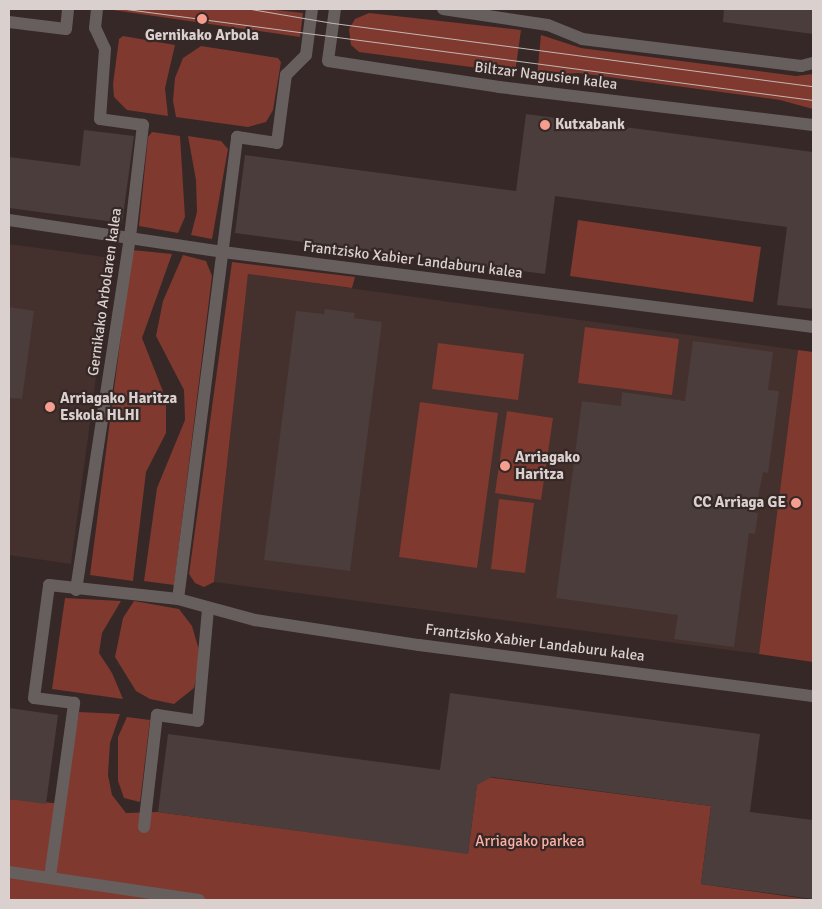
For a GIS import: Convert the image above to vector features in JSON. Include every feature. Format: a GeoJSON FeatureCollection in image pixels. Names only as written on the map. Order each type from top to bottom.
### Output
{"type":"FeatureCollection","features":[{"type":"Feature","properties":{"kind":"street"},"geometry":{"type":"LineString","coordinates":[[9,22],[66,29],[68,9]]}},
{"type":"Feature","properties":{"kind":"street","name":"Gernikako Arbolaren kalea"},"geometry":{"type":"LineString","coordinates":[[76,590],[130,238],[143,125],[100,118],[105,49],[95,28],[97,9]]}},
{"type":"Feature","properties":{"kind":"street"},"geometry":{"type":"LineString","coordinates":[[178,599],[237,138],[277,143],[286,76],[306,55],[312,9]]}},
{"type":"Feature","properties":{"kind":"street","name":"Biltzar Nagusien kalea"},"geometry":{"type":"LineString","coordinates":[[335,9],[328,61],[499,87],[813,125]]}},
{"type":"Feature","properties":{"kind":"street"},"geometry":{"type":"LineString","coordinates":[[443,9],[548,25],[582,39],[801,66],[813,64]]}},
{"type":"Feature","properties":{"kind":"street","name":"Frantzisko Xabier Landaburu kalea"},"geometry":{"type":"LineString","coordinates":[[9,220],[223,252],[813,326]]}},
{"type":"Feature","properties":{"kind":"street"},"geometry":{"type":"LineString","coordinates":[[50,877],[74,703],[34,698],[49,585],[76,590]]}},
{"type":"Feature","properties":{"kind":"street","name":"Frantzisko Xabier Landaburu kalea"},"geometry":{"type":"LineString","coordinates":[[76,590],[178,599],[256,620],[813,696]]}},
{"type":"Feature","properties":{"kind":"street"},"geometry":{"type":"LineString","coordinates":[[144,827],[157,714],[198,721],[208,608]]}},
{"type":"Feature","properties":{"kind":"street"},"geometry":{"type":"LineString","coordinates":[[9,872],[199,900]]}},
{"type":"Feature","properties":{"kind":"shaded area","name":"Arriagako Haritza Eskola HLHI"},"geometry":{"type":"Polygon","coordinates":[[[9,244],[112,258],[71,564],[9,555],[9,244]]]}},
{"type":"Feature","properties":{"kind":"shaded area","name":"Arriagako Haritza"},"geometry":{"type":"Polygon","coordinates":[[[248,274],[798,350],[759,654],[214,582],[248,274]]]}},
{"type":"Feature","properties":{"kind":"green space"},"geometry":{"type":"Polygon","coordinates":[[[106,9],[266,9],[303,13],[300,37],[106,9]]]}},
{"type":"Feature","properties":{"kind":"green space"},"geometry":{"type":"Polygon","coordinates":[[[369,13],[521,30],[515,73],[359,52],[351,45],[349,29],[355,19],[369,13]]]}},
{"type":"Feature","properties":{"kind":"green space"},"geometry":{"type":"Polygon","coordinates":[[[541,35],[581,48],[796,76],[813,74],[813,109],[780,100],[578,73],[537,76],[541,35]]]}},
{"type":"Feature","properties":{"kind":"green space"},"geometry":{"type":"Polygon","coordinates":[[[123,36],[175,45],[165,88],[168,116],[127,110],[114,97],[113,84],[119,39],[123,36]]]}},
{"type":"Feature","properties":{"kind":"green space"},"geometry":{"type":"Polygon","coordinates":[[[201,46],[278,58],[281,62],[273,110],[266,122],[248,127],[176,117],[173,101],[175,78],[183,58],[201,46]]]}},
{"type":"Feature","properties":{"kind":"green space"},"geometry":{"type":"Polygon","coordinates":[[[152,132],[180,136],[185,217],[178,233],[139,226],[148,137],[152,132]]]}},
{"type":"Feature","properties":{"kind":"green space"},"geometry":{"type":"Polygon","coordinates":[[[188,136],[221,141],[228,149],[212,239],[191,235],[197,212],[196,180],[188,136]]]}},
{"type":"Feature","properties":{"kind":"green space"},"geometry":{"type":"Polygon","coordinates":[[[578,220],[761,247],[753,302],[570,276],[578,220]]]}},
{"type":"Feature","properties":{"kind":"green space"},"geometry":{"type":"Polygon","coordinates":[[[132,250],[172,254],[142,338],[166,399],[166,433],[146,472],[133,581],[90,575],[132,250]]]}},
{"type":"Feature","properties":{"kind":"green space"},"geometry":{"type":"Polygon","coordinates":[[[183,255],[206,261],[212,276],[174,585],[144,581],[157,488],[185,420],[184,390],[156,336],[163,301],[183,255]]]}},
{"type":"Feature","properties":{"kind":"green space"},"geometry":{"type":"Polygon","coordinates":[[[232,262],[355,277],[352,288],[248,274],[214,582],[204,587],[195,583],[189,574],[232,262]]]}},
{"type":"Feature","properties":{"kind":"green space"},"geometry":{"type":"Polygon","coordinates":[[[585,327],[679,339],[672,395],[578,383],[585,327]]]}},
{"type":"Feature","properties":{"kind":"green space"},"geometry":{"type":"Polygon","coordinates":[[[438,343],[524,354],[518,400],[432,389],[438,343]]]}},
{"type":"Feature","properties":{"kind":"green space","name":"CC Arriaga GE"},"geometry":{"type":"Polygon","coordinates":[[[798,350],[813,352],[813,662],[759,654],[798,350]]]}},
{"type":"Feature","properties":{"kind":"green space"},"geometry":{"type":"Polygon","coordinates":[[[420,402],[498,413],[477,568],[399,557],[420,402]]]}},
{"type":"Feature","properties":{"kind":"green space"},"geometry":{"type":"Polygon","coordinates":[[[507,411],[553,418],[541,500],[495,493],[507,411]]]}},
{"type":"Feature","properties":{"kind":"green space"},"geometry":{"type":"Polygon","coordinates":[[[499,499],[534,503],[525,573],[491,569],[499,499]]]}},
{"type":"Feature","properties":{"kind":"green space"},"geometry":{"type":"Polygon","coordinates":[[[65,598],[121,601],[102,633],[99,653],[112,673],[123,699],[52,689],[65,598]]]}},
{"type":"Feature","properties":{"kind":"green space"},"geometry":{"type":"Polygon","coordinates":[[[134,601],[179,609],[192,626],[201,657],[194,688],[174,704],[150,699],[136,691],[115,657],[123,618],[134,601]]]}},
{"type":"Feature","properties":{"kind":"green space","name":"Arriagako parkea"},"geometry":{"type":"Polygon","coordinates":[[[79,712],[120,714],[110,743],[108,775],[112,795],[126,813],[158,812],[468,853],[478,776],[711,806],[701,884],[813,900],[9,900],[9,799],[64,804],[79,712]]]}},
{"type":"Feature","properties":{"kind":"green space"},"geometry":{"type":"Polygon","coordinates":[[[127,717],[150,720],[140,802],[124,798],[118,781],[118,737],[127,717]]]}},
{"type":"Feature","properties":{"kind":"building"},"geometry":{"type":"Polygon","coordinates":[[[724,9],[813,9],[813,34],[723,22],[724,9]]]}},
{"type":"Feature","properties":{"kind":"building"},"geometry":{"type":"Polygon","coordinates":[[[526,114],[813,152],[813,309],[777,305],[787,227],[555,196],[545,274],[235,233],[245,155],[516,191],[526,114]]]}},
{"type":"Feature","properties":{"kind":"building"},"geometry":{"type":"Polygon","coordinates":[[[84,130],[134,136],[122,223],[9,208],[9,157],[80,166],[84,130]]]}},
{"type":"Feature","properties":{"kind":"building"},"geometry":{"type":"Polygon","coordinates":[[[9,307],[34,311],[22,399],[9,398],[9,307]]]}},
{"type":"Feature","properties":{"kind":"building"},"geometry":{"type":"Polygon","coordinates":[[[325,309],[355,313],[354,318],[382,322],[350,571],[264,560],[296,311],[324,314],[325,309]]]}},
{"type":"Feature","properties":{"kind":"building"},"geometry":{"type":"Polygon","coordinates":[[[693,341],[773,352],[768,390],[779,391],[768,473],[763,472],[755,513],[758,513],[755,534],[749,533],[734,647],[674,639],[678,615],[556,598],[582,401],[621,406],[622,392],[685,401],[693,341]]]}},
{"type":"Feature","properties":{"kind":"building"},"geometry":{"type":"Polygon","coordinates":[[[450,693],[760,734],[750,812],[813,820],[813,899],[701,884],[711,806],[492,777],[477,785],[468,854],[158,812],[168,734],[440,770],[450,693]]]}},
{"type":"Feature","properties":{"kind":"building"},"geometry":{"type":"Polygon","coordinates":[[[9,708],[58,715],[46,804],[9,799],[9,708]]]}},
{"type":"Feature","properties":{"kind":"tram line"},"geometry":{"type":"LineString","coordinates":[[126,9],[813,100]]}},
{"type":"Feature","properties":{"kind":"tram line"},"geometry":{"type":"LineString","coordinates":[[251,9],[333,23],[813,86]]}},
{"type":"Feature","properties":{"kind":"place","name":"Gernikako Arbola"},"geometry":{"type":"Point","coordinates":[202,19]}},
{"type":"Feature","properties":{"kind":"place","name":"Kutxabank"},"geometry":{"type":"Point","coordinates":[545,125]}},
{"type":"Feature","properties":{"kind":"place","name":"Arriagako Haritza Eskola HLHI"},"geometry":{"type":"Point","coordinates":[50,407]}},
{"type":"Feature","properties":{"kind":"place","name":"Arriagako Haritza"},"geometry":{"type":"Point","coordinates":[505,466]}},
{"type":"Feature","properties":{"kind":"place","name":"CC Arriaga GE"},"geometry":{"type":"Point","coordinates":[796,503]}}]}
